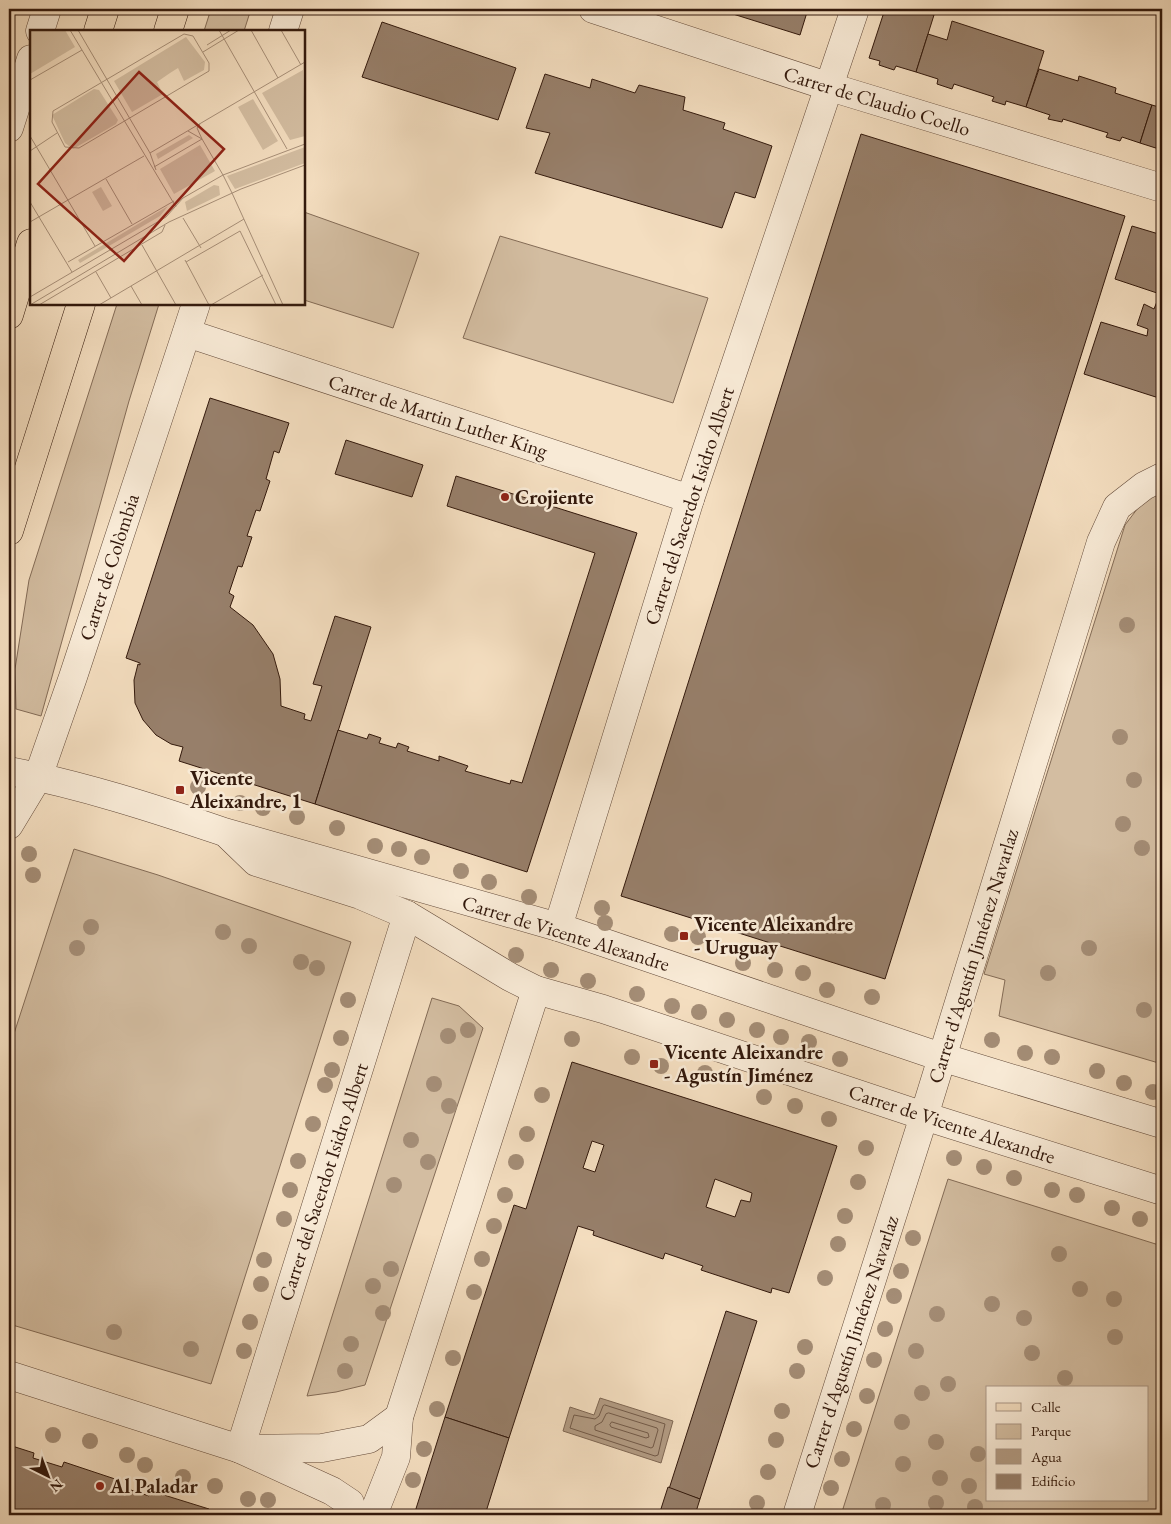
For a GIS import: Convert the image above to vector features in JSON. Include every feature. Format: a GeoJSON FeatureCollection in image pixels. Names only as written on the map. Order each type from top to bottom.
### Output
{"type":"FeatureCollection","features":[{"type":"Feature","properties":{"kind":"main road"},"geometry":{"type":"LineString","coordinates":[[98,30],[105,9]]}},
{"type":"Feature","properties":{"kind":"main road"},"geometry":{"type":"LineString","coordinates":[[168,30],[175,9]]}},
{"type":"Feature","properties":{"kind":"main road"},"geometry":{"type":"LineString","coordinates":[[9,315],[30,246]]}},
{"type":"Feature","properties":{"kind":"main road"},"geometry":{"type":"LineString","coordinates":[[9,531],[81,305]]}},
{"type":"Feature","properties":{"kind":"street"},"geometry":{"type":"LineString","coordinates":[[40,30],[48,9]]}},
{"type":"Feature","properties":{"kind":"street"},"geometry":{"type":"LineString","coordinates":[[283,30],[290,9]]}},
{"type":"Feature","properties":{"kind":"street","name":"Carrer de Claudio Coello"},"geometry":{"type":"LineString","coordinates":[[593,9],[830,87],[1162,188]]}},
{"type":"Feature","properties":{"kind":"street","name":"Carrer del Sacerdot Isidro Albert"},"geometry":{"type":"LineString","coordinates":[[558,927],[690,499],[855,9]]}},
{"type":"Feature","properties":{"kind":"street"},"geometry":{"type":"LineString","coordinates":[[9,128],[30,62]]}},
{"type":"Feature","properties":{"kind":"street","name":"Carrer de Colòmbia"},"geometry":{"type":"LineString","coordinates":[[9,824],[38,777],[196,305]]}},
{"type":"Feature","properties":{"kind":"street","name":"Carrer de Martin Luther King"},"geometry":{"type":"LineString","coordinates":[[186,333],[690,499]]}},
{"type":"Feature","properties":{"kind":"street","name":"Carrer d'Agustín Jiménez Navarlaz"},"geometry":{"type":"LineString","coordinates":[[797,1515],[924,1116],[1101,542],[1117,507],[1144,486],[1162,477]]}},
{"type":"Feature","properties":{"kind":"street","name":"Carrer de Vicente Alexandre"},"geometry":{"type":"LineString","coordinates":[[9,771],[38,777],[172,814],[224,832],[558,927],[941,1057],[1162,1124]]}},
{"type":"Feature","properties":{"kind":"street","name":"Carrer de Vicente Alexandre"},"geometry":{"type":"LineString","coordinates":[[224,832],[256,862],[360,895],[407,915],[510,977],[536,990],[612,1012],[924,1116],[1162,1191]]}},
{"type":"Feature","properties":{"kind":"street","name":"Carrer del Sacerdot Isidro Albert"},"geometry":{"type":"LineString","coordinates":[[240,1449],[407,915]]}},
{"type":"Feature","properties":{"kind":"street"},"geometry":{"type":"LineString","coordinates":[[373,1515],[396,1456],[399,1417],[536,990]]}},
{"type":"Feature","properties":{"kind":"street"},"geometry":{"type":"LineString","coordinates":[[9,1375],[240,1449],[332,1491],[350,1503],[353,1515]]}},
{"type":"Feature","properties":{"kind":"street"},"geometry":{"type":"LineString","coordinates":[[240,1449],[322,1448],[369,1439],[399,1417]]}},
{"type":"Feature","properties":{"kind":"green space"},"geometry":{"type":"Polygon","coordinates":[[[211,9],[251,9],[244,30],[204,30],[211,9]]]}},
{"type":"Feature","properties":{"kind":"green space"},"geometry":{"type":"Polygon","coordinates":[[[305,212],[419,253],[393,328],[305,300],[305,212]]]}},
{"type":"Feature","properties":{"kind":"green space"},"geometry":{"type":"Polygon","coordinates":[[[500,236],[708,298],[673,403],[463,338],[500,236]]]}},
{"type":"Feature","properties":{"kind":"green space"},"geometry":{"type":"Polygon","coordinates":[[[117,305],[159,305],[129,401],[41,716],[16,709],[15,669],[29,580],[117,305]]]}},
{"type":"Feature","properties":{"kind":"green space"},"geometry":{"type":"Polygon","coordinates":[[[1162,489],[1162,1064],[999,1016],[1005,980],[984,974],[1125,525],[1141,504],[1162,489]]]}},
{"type":"Feature","properties":{"kind":"green space"},"geometry":{"type":"Polygon","coordinates":[[[74,849],[158,875],[351,942],[211,1384],[9,1324],[9,1049],[74,849]]]}},
{"type":"Feature","properties":{"kind":"green space"},"geometry":{"type":"Polygon","coordinates":[[[432,998],[459,1006],[483,1028],[365,1385],[307,1396],[432,998]]]}},
{"type":"Feature","properties":{"kind":"green space"},"geometry":{"type":"Polygon","coordinates":[[[948,1179],[1162,1246],[1162,1515],[841,1515],[948,1179]]]}},
{"type":"Feature","properties":{"kind":"water"},"geometry":{"type":"Polygon","coordinates":[[[600,1398],[673,1421],[661,1463],[563,1431],[570,1407],[594,1415],[600,1398]]]}},
{"type":"Feature","properties":{"kind":"building"},"geometry":{"type":"Polygon","coordinates":[[[717,9],[808,9],[800,35],[717,9]]]}},
{"type":"Feature","properties":{"kind":"building"},"geometry":{"type":"Polygon","coordinates":[[[885,9],[932,9],[930,14],[934,15],[916,72],[896,66],[894,70],[879,65],[880,61],[869,58],[885,9]]]}},
{"type":"Feature","properties":{"kind":"building"},"geometry":{"type":"Polygon","coordinates":[[[952,21],[1044,51],[1026,107],[1006,101],[1005,105],[992,101],[994,97],[954,84],[952,89],[937,84],[938,79],[916,72],[928,34],[947,40],[952,21]]]}},
{"type":"Feature","properties":{"kind":"building"},"geometry":{"type":"Polygon","coordinates":[[[382,22],[516,68],[498,120],[362,77],[382,22]]]}},
{"type":"Feature","properties":{"kind":"building"},"geometry":{"type":"Polygon","coordinates":[[[1039,69],[1078,81],[1079,76],[1116,88],[1115,93],[1152,105],[1140,143],[1122,137],[1120,141],[1106,137],[1108,133],[1063,119],[1062,122],[1048,119],[1050,115],[1026,107],[1039,69]]]}},
{"type":"Feature","properties":{"kind":"building"},"geometry":{"type":"Polygon","coordinates":[[[545,74],[590,88],[592,79],[635,93],[639,85],[685,97],[683,110],[725,123],[723,129],[772,146],[755,198],[735,192],[722,228],[535,173],[550,133],[526,128],[545,74]]]}},
{"type":"Feature","properties":{"kind":"building"},"geometry":{"type":"Polygon","coordinates":[[[1152,105],[1162,108],[1162,150],[1140,143],[1152,105]]]}},
{"type":"Feature","properties":{"kind":"building"},"geometry":{"type":"Polygon","coordinates":[[[861,134],[1125,216],[885,979],[621,896],[861,134]]]}},
{"type":"Feature","properties":{"kind":"building"},"geometry":{"type":"Polygon","coordinates":[[[1132,226],[1162,235],[1162,399],[1084,374],[1101,322],[1147,336],[1148,329],[1137,325],[1144,304],[1154,309],[1160,294],[1115,279],[1132,226]]]}},
{"type":"Feature","properties":{"kind":"building"},"geometry":{"type":"Polygon","coordinates":[[[210,398],[289,423],[279,453],[274,451],[266,479],[270,481],[260,511],[256,510],[247,536],[252,537],[242,567],[238,566],[229,593],[234,596],[230,607],[253,625],[273,654],[280,679],[281,706],[305,714],[304,719],[311,721],[322,686],[313,684],[335,616],[371,627],[315,804],[179,761],[183,747],[171,744],[156,735],[143,720],[135,703],[134,680],[138,664],[140,665],[140,663],[126,658],[210,398]]]}},
{"type":"Feature","properties":{"kind":"building"},"geometry":{"type":"Polygon","coordinates":[[[346,440],[423,465],[412,497],[335,474],[346,440]]]}},
{"type":"Feature","properties":{"kind":"building"},"geometry":{"type":"Polygon","coordinates":[[[456,476],[637,533],[527,872],[315,804],[338,730],[367,739],[369,734],[381,738],[379,743],[396,748],[398,743],[409,747],[407,751],[439,761],[439,756],[468,766],[465,771],[510,784],[511,780],[522,783],[595,553],[447,506],[456,476]]]}},
{"type":"Feature","properties":{"kind":"building"},"geometry":{"type":"Polygon","coordinates":[[[572,1062],[837,1146],[789,1293],[772,1288],[771,1293],[701,1270],[703,1266],[665,1253],[663,1259],[593,1235],[594,1231],[578,1226],[509,1438],[445,1417],[514,1205],[526,1209],[572,1062]],[[592,1141],[583,1168],[595,1172],[604,1145],[592,1141]],[[715,1179],[706,1207],[735,1217],[741,1200],[750,1202],[752,1193],[715,1179]]]}},
{"type":"Feature","properties":{"kind":"building"},"geometry":{"type":"Polygon","coordinates":[[[726,1311],[757,1321],[700,1499],[669,1489],[726,1311]]]}},
{"type":"Feature","properties":{"kind":"building"},"geometry":{"type":"Polygon","coordinates":[[[445,1417],[509,1438],[485,1515],[414,1515],[445,1417]]]}},
{"type":"Feature","properties":{"kind":"building"},"geometry":{"type":"Polygon","coordinates":[[[9,1445],[34,1453],[33,1458],[62,1467],[64,1462],[121,1481],[119,1486],[149,1496],[151,1491],[209,1509],[207,1514],[211,1515],[9,1515],[9,1445]]]}},
{"type":"Feature","properties":{"kind":"building"},"geometry":{"type":"Polygon","coordinates":[[[668,1487],[700,1499],[695,1515],[659,1515],[668,1487]]]}},
{"type":"Feature","properties":{"kind":"place","name":"Crojiente"},"geometry":{"type":"Point","coordinates":[505,497]}},
{"type":"Feature","properties":{"kind":"place","name":"Vicente Aleixandre, 1"},"geometry":{"type":"Point","coordinates":[180,790]}},
{"type":"Feature","properties":{"kind":"place","name":"Vicente Aleixandre - Uruguay"},"geometry":{"type":"Point","coordinates":[684,936]}},
{"type":"Feature","properties":{"kind":"place","name":"Vicente Aleixandre - Agustín Jiménez"},"geometry":{"type":"Point","coordinates":[654,1064]}},
{"type":"Feature","properties":{"kind":"place","name":"Al Paladar"},"geometry":{"type":"Point","coordinates":[100,1486]}}]}
